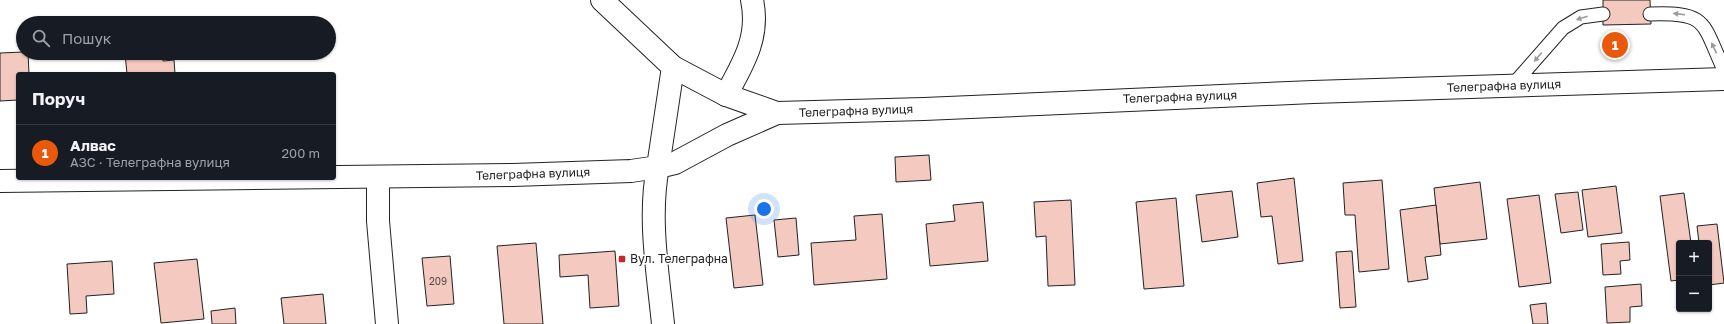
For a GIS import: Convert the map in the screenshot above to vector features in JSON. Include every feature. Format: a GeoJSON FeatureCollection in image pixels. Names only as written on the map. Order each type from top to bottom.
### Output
{"type":"FeatureCollection","features":[{"type":"Feature","properties":{"kind":"main road"},"geometry":{"type":"LineString","coordinates":[[602,0],[673,67],[726,95],[777,113]]}},
{"type":"Feature","properties":{"kind":"main road"},"geometry":{"type":"LineString","coordinates":[[726,95],[753,40],[754,11],[752,0]]}},
{"type":"Feature","properties":{"kind":"main road"},"geometry":{"type":"LineString","coordinates":[[663,324],[654,198],[673,67]]}},
{"type":"Feature","properties":{"kind":"main road","name":"Телеграфна вулиця"},"geometry":{"type":"LineString","coordinates":[[336,178],[585,173],[631,171],[658,167],[675,162],[727,135],[777,113],[924,109],[1313,92],[1724,79]]}},
{"type":"Feature","properties":{"kind":"main road"},"geometry":{"type":"LineString","coordinates":[[378,178],[378,221],[387,324]]}},
{"type":"Feature","properties":{"kind":"main road","name":"Телеграфна вулиця"},"geometry":{"type":"LineString","coordinates":[[0,181],[126,180]]}},
{"type":"Feature","properties":{"kind":"lane"},"geometry":{"type":"LineString","coordinates":[[1650,14],[1675,13],[1689,15],[1697,19],[1703,25],[1724,70]]}},
{"type":"Feature","properties":{"kind":"lane"},"geometry":{"type":"LineString","coordinates":[[1512,86],[1563,28],[1581,17],[1603,14]]}},
{"type":"Feature","properties":{"kind":"building"},"geometry":{"type":"Polygon","coordinates":[[[1603,0],[1650,0],[1651,24],[1603,25],[1603,0]]]}},
{"type":"Feature","properties":{"kind":"building"},"geometry":{"type":"Polygon","coordinates":[[[16,52],[16,60],[28,60],[29,72],[16,72],[16,100],[0,101],[0,53],[16,52]]]}},
{"type":"Feature","properties":{"kind":"building"},"geometry":{"type":"Polygon","coordinates":[[[126,60],[174,60],[175,72],[127,72],[126,60]]]}},
{"type":"Feature","properties":{"kind":"building"},"geometry":{"type":"Polygon","coordinates":[[[929,155],[931,180],[896,182],[895,157],[929,155]]]}},
{"type":"Feature","properties":{"kind":"building"},"geometry":{"type":"Polygon","coordinates":[[[1294,178],[1303,261],[1278,264],[1272,216],[1261,217],[1257,183],[1294,178]]]}},
{"type":"Feature","properties":{"kind":"building"},"geometry":{"type":"Polygon","coordinates":[[[1382,180],[1389,269],[1359,272],[1355,215],[1345,215],[1343,183],[1382,180]]]}},
{"type":"Feature","properties":{"kind":"building"},"geometry":{"type":"Polygon","coordinates":[[[1480,182],[1487,239],[1440,244],[1434,188],[1480,182]]]}},
{"type":"Feature","properties":{"kind":"building"},"geometry":{"type":"Polygon","coordinates":[[[1616,186],[1622,233],[1588,237],[1582,190],[1616,186]]]}},
{"type":"Feature","properties":{"kind":"building"},"geometry":{"type":"Polygon","coordinates":[[[1232,191],[1238,237],[1202,242],[1196,195],[1232,191]]]}},
{"type":"Feature","properties":{"kind":"building"},"geometry":{"type":"Polygon","coordinates":[[[1578,192],[1583,230],[1561,233],[1555,194],[1578,192]]]}},
{"type":"Feature","properties":{"kind":"building"},"geometry":{"type":"Polygon","coordinates":[[[1684,193],[1691,240],[1676,240],[1676,280],[1671,281],[1660,196],[1684,193]]]}},
{"type":"Feature","properties":{"kind":"building"},"geometry":{"type":"Polygon","coordinates":[[[1539,195],[1551,283],[1519,287],[1507,199],[1539,195]]]}},
{"type":"Feature","properties":{"kind":"building"},"geometry":{"type":"Polygon","coordinates":[[[1176,198],[1184,286],[1144,289],[1136,202],[1176,198]]]}},
{"type":"Feature","properties":{"kind":"building"},"geometry":{"type":"Polygon","coordinates":[[[1071,200],[1075,285],[1048,286],[1046,236],[1036,237],[1034,202],[1071,200]]]}},
{"type":"Feature","properties":{"kind":"building"},"geometry":{"type":"Polygon","coordinates":[[[983,202],[988,261],[930,266],[926,224],[955,221],[953,205],[983,202]]]}},
{"type":"Feature","properties":{"kind":"building"},"geometry":{"type":"Polygon","coordinates":[[[1436,205],[1441,255],[1425,257],[1428,279],[1408,282],[1400,210],[1436,205]]]}},
{"type":"Feature","properties":{"kind":"building"},"geometry":{"type":"Polygon","coordinates":[[[882,214],[887,279],[814,285],[811,243],[856,240],[854,216],[882,214]]]}},
{"type":"Feature","properties":{"kind":"building"},"geometry":{"type":"Polygon","coordinates":[[[755,215],[763,285],[734,288],[726,218],[755,215]]]}},
{"type":"Feature","properties":{"kind":"building"},"geometry":{"type":"Polygon","coordinates":[[[796,218],[799,255],[778,257],[774,220],[796,218]]]}},
{"type":"Feature","properties":{"kind":"building"},"geometry":{"type":"Polygon","coordinates":[[[1717,224],[1724,283],[1712,285],[1712,240],[1699,240],[1697,226],[1717,224]]]}},
{"type":"Feature","properties":{"kind":"building"},"geometry":{"type":"Polygon","coordinates":[[[1629,242],[1630,260],[1620,261],[1621,274],[1603,275],[1601,244],[1629,242]]]}},
{"type":"Feature","properties":{"kind":"building"},"geometry":{"type":"Polygon","coordinates":[[[536,243],[543,324],[504,324],[497,246],[536,243]]]}},
{"type":"Feature","properties":{"kind":"building"},"geometry":{"type":"Polygon","coordinates":[[[615,251],[619,306],[590,308],[588,275],[560,277],[559,255],[615,251]]]}},
{"type":"Feature","properties":{"kind":"building"},"geometry":{"type":"Polygon","coordinates":[[[1352,251],[1356,307],[1340,308],[1336,252],[1352,251]]]}},
{"type":"Feature","properties":{"kind":"building"},"geometry":{"type":"Polygon","coordinates":[[[450,256],[454,304],[427,306],[422,258],[450,256]]]}},
{"type":"Feature","properties":{"kind":"building"},"geometry":{"type":"Polygon","coordinates":[[[197,259],[204,319],[161,323],[154,263],[197,259]]]}},
{"type":"Feature","properties":{"kind":"building"},"geometry":{"type":"Polygon","coordinates":[[[112,261],[114,294],[86,296],[87,313],[70,314],[67,264],[112,261]]]}},
{"type":"Feature","properties":{"kind":"building"},"geometry":{"type":"Polygon","coordinates":[[[1641,284],[1642,306],[1630,307],[1630,322],[1607,323],[1605,287],[1641,284]]]}},
{"type":"Feature","properties":{"kind":"building"},"geometry":{"type":"Polygon","coordinates":[[[323,294],[326,324],[284,324],[281,298],[323,294]]]}},
{"type":"Feature","properties":{"kind":"building"},"geometry":{"type":"Polygon","coordinates":[[[1546,303],[1548,324],[1533,324],[1530,305],[1546,303]]]}},
{"type":"Feature","properties":{"kind":"building"},"geometry":{"type":"Polygon","coordinates":[[[235,308],[236,324],[212,324],[211,311],[235,308]]]}},
{"type":"Feature","properties":{"kind":"place","name":"Алвас"},"geometry":{"type":"Point","coordinates":[1615,45]}},
{"type":"Feature","properties":{"kind":"place","name":"Вул. Телеграфна"},"geometry":{"type":"Point","coordinates":[622,259]}}]}
